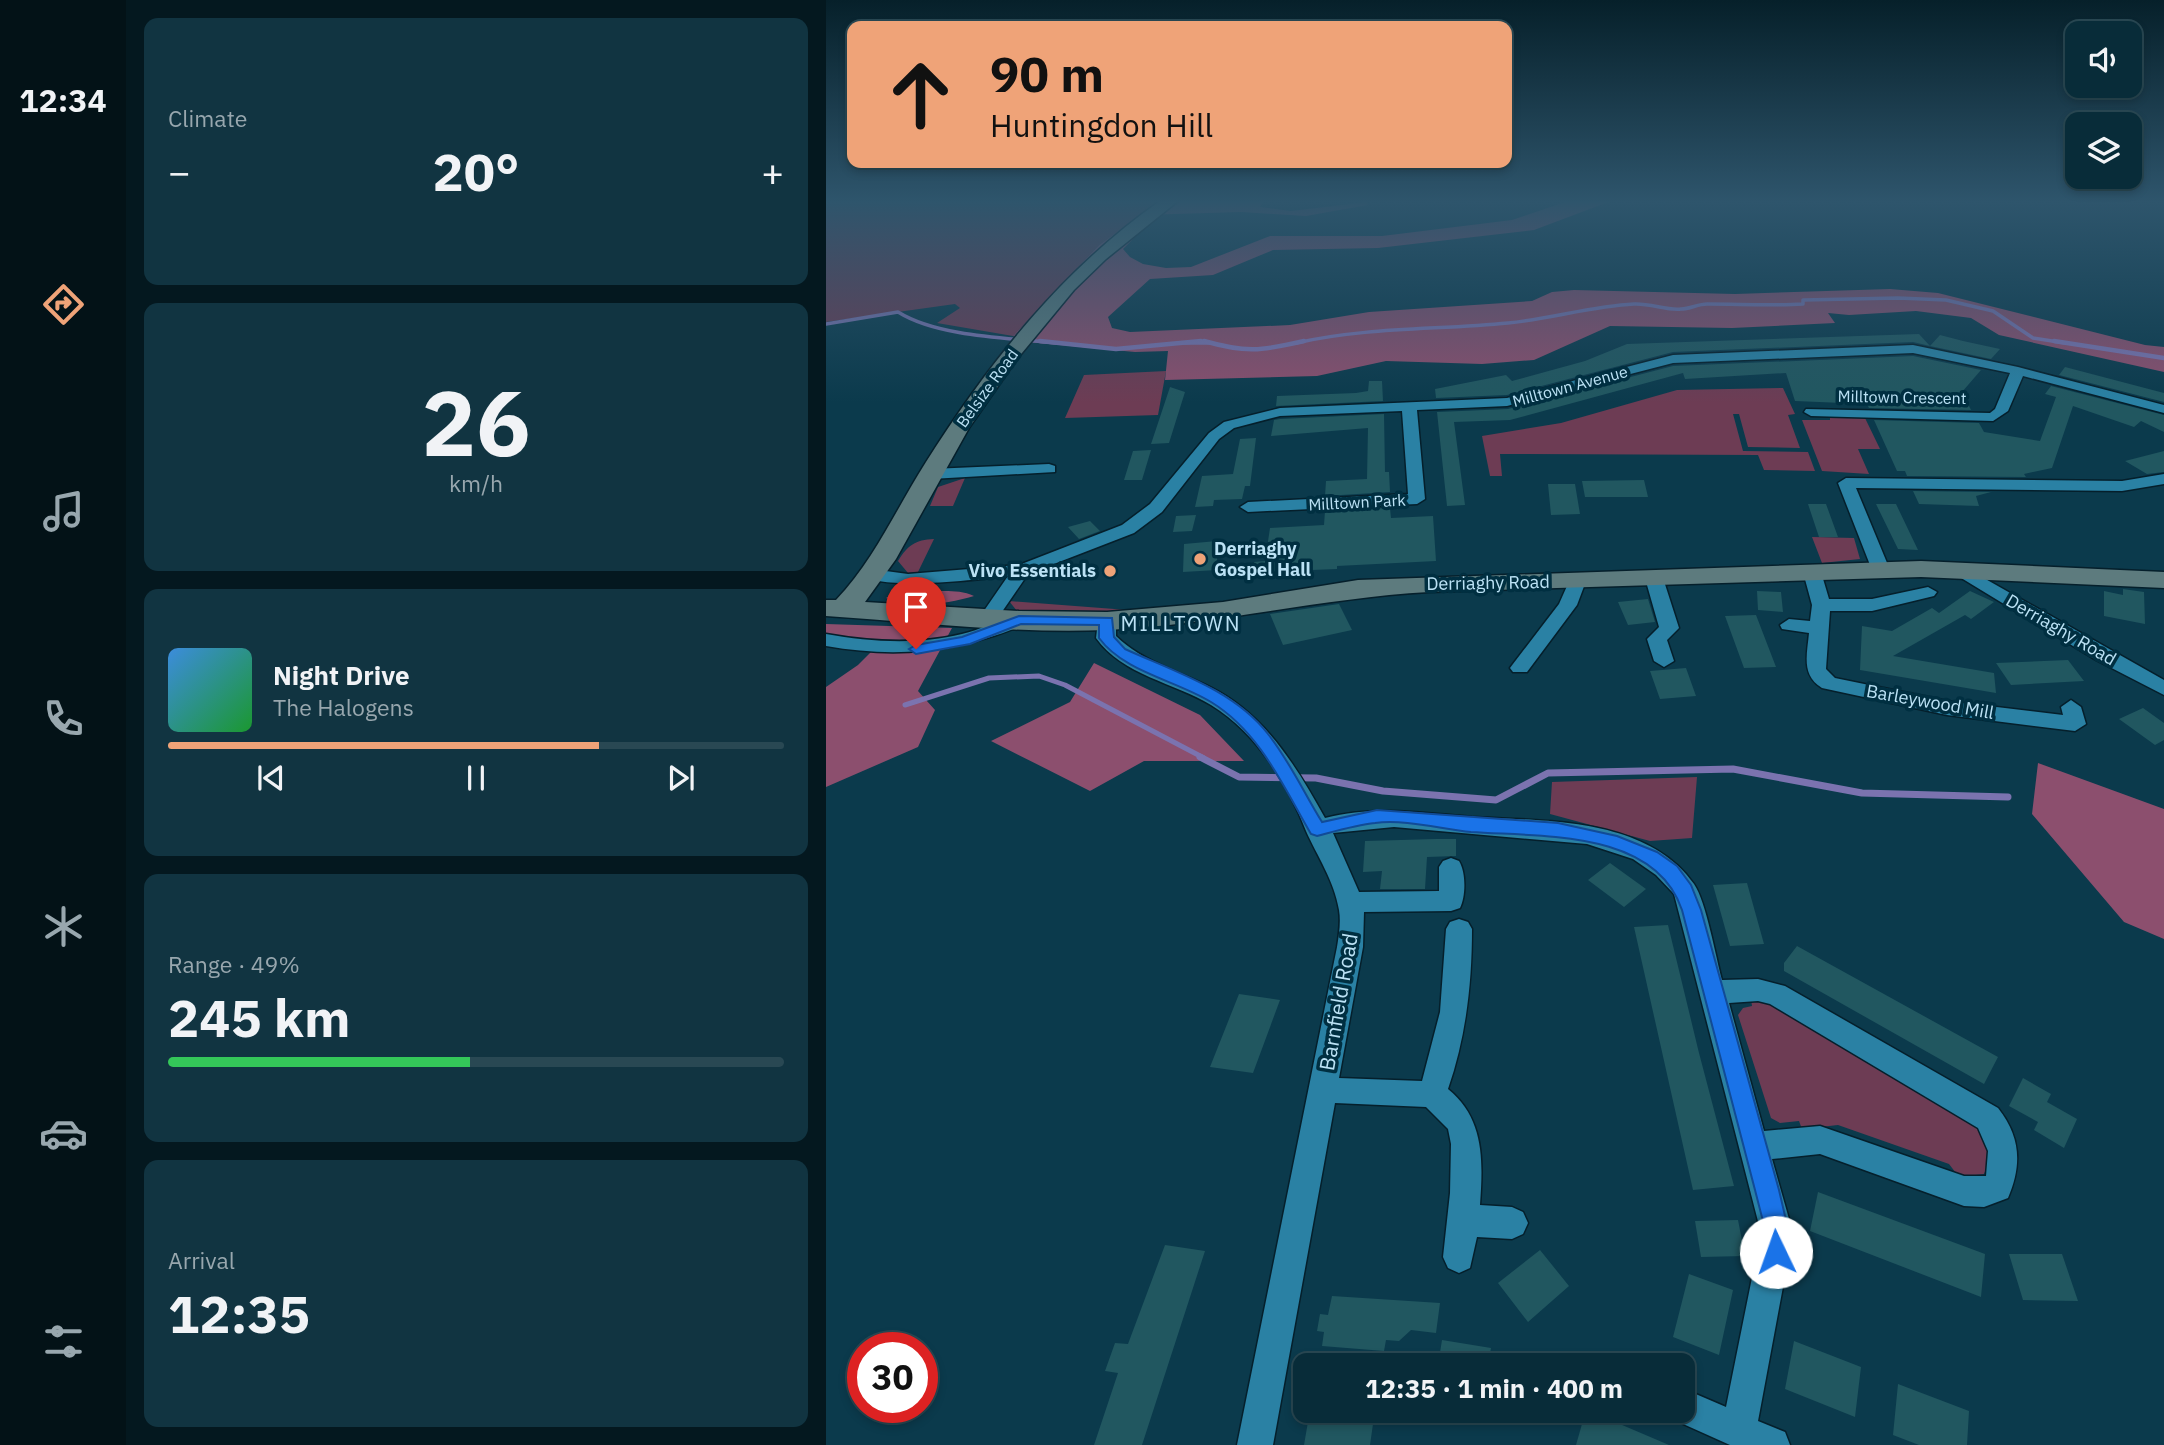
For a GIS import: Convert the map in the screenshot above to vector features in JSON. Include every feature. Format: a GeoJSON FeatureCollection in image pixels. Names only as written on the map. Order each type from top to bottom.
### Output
{"type":"FeatureCollection","features":[{"type":"Feature","properties":{"kind":"street","name":"Belsize Road"},"geometry":{"type":"LineString","coordinates":[[835,609],[871,574],[898,534],[980,395],[1025,338],[1087,268]]}},
{"type":"Feature","properties":{"kind":"street","name":"Milltown Avenue"},"geometry":{"type":"LineString","coordinates":[[871,574],[898,579],[1022,570],[1118,535],[1156,508],[1214,436],[1229,425],[1280,412],[1507,402],[1673,359],[1913,349],[2018,370],[2164,408]]}},
{"type":"Feature","properties":{"kind":"street"},"geometry":{"type":"LineString","coordinates":[[1993,417],[2001,411],[2018,370]]}},
{"type":"Feature","properties":{"kind":"street","name":"Milltown Park"},"geometry":{"type":"LineString","coordinates":[[1248,507],[1417,499],[1409,407]]}},
{"type":"Feature","properties":{"kind":"street","name":"Milltown Crescent"},"geometry":{"type":"LineString","coordinates":[[1811,412],[1993,417],[2014,421]]}},
{"type":"Feature","properties":{"kind":"street"},"geometry":{"type":"LineString","coordinates":[[931,474],[1049,469]]}},
{"type":"Feature","properties":{"kind":"street"},"geometry":{"type":"LineString","coordinates":[[1881,570],[1846,483],[2122,486],[2164,479]]}},
{"type":"Feature","properties":{"kind":"street","name":"Derriaghy Road"},"geometry":{"type":"LineString","coordinates":[[1959,569],[2103,656],[2164,688]]}},
{"type":"Feature","properties":{"kind":"street","name":"Derriaghy Road"},"geometry":{"type":"LineString","coordinates":[[835,609],[1019,620],[1107,621],[1223,610],[1358,587],[1959,569],[2164,580]]}},
{"type":"Feature","properties":{"kind":"street"},"geometry":{"type":"LineString","coordinates":[[988,618],[1022,570]]}},
{"type":"Feature","properties":{"kind":"street","name":"Barleywood Mill"},"geometry":{"type":"LineString","coordinates":[[1812,572],[1821,605],[1816,669],[1819,677],[1829,683],[1947,708],[2075,724],[2071,707]]}},
{"type":"Feature","properties":{"kind":"street"},"geometry":{"type":"LineString","coordinates":[[1654,578],[1669,628],[1657,639],[1664,661]]}},
{"type":"Feature","properties":{"kind":"street"},"geometry":{"type":"LineString","coordinates":[[1520,668],[1567,605],[1577,581]]}},
{"type":"Feature","properties":{"kind":"street"},"geometry":{"type":"LineString","coordinates":[[1821,605],[1872,605],[1928,592]]}},
{"type":"Feature","properties":{"kind":"street","name":"Derriaghy Road"},"geometry":{"type":"LineString","coordinates":[[826,640],[865,648],[916,649],[965,641],[1019,620]]}},
{"type":"Feature","properties":{"kind":"street","name":"Barnfield Road"},"geometry":{"type":"LineString","coordinates":[[1107,621],[1106,638],[1119,652],[1216,698],[1242,716],[1263,738],[1317,829],[1343,879],[1350,902],[1353,922],[1350,947],[1255,1445]]}},
{"type":"Feature","properties":{"kind":"street"},"geometry":{"type":"LineString","coordinates":[[1789,625],[1818,628]]}},
{"type":"Feature","properties":{"kind":"street"},"geometry":{"type":"LineString","coordinates":[[1317,829],[1377,816],[1558,829],[1617,843],[1651,857],[1671,871],[1685,890],[1756,1146],[1777,1233],[1739,1430]]}},
{"type":"Feature","properties":{"kind":"street"},"geometry":{"type":"LineString","coordinates":[[1350,902],[1451,901],[1451,867]]}},
{"type":"Feature","properties":{"kind":"street"},"geometry":{"type":"LineString","coordinates":[[1433,1094],[1443,1066],[1460,973],[1459,929]]}},
{"type":"Feature","properties":{"kind":"street"},"geometry":{"type":"LineString","coordinates":[[1712,992],[1758,990],[1776,994],[1988,1118],[1998,1129],[2004,1158],[1997,1188],[1984,1192],[1964,1191],[1820,1140],[1756,1146]]}},
{"type":"Feature","properties":{"kind":"street"},"geometry":{"type":"LineString","coordinates":[[1324,1090],[1433,1094],[1452,1110],[1463,1131],[1459,1257]]}},
{"type":"Feature","properties":{"kind":"street"},"geometry":{"type":"LineString","coordinates":[[1462,1220],[1512,1223]]}},
{"type":"Feature","properties":{"kind":"street"},"geometry":{"type":"LineString","coordinates":[[1695,1412],[1772,1445]]}},
{"type":"Feature","properties":{"kind":"shaded area"},"geometry":{"type":"Polygon","coordinates":[[[826,268],[1077,268],[1013,336],[937,323],[960,308],[955,304],[826,322],[826,268]]]}},
{"type":"Feature","properties":{"kind":"shaded area"},"geometry":{"type":"Polygon","coordinates":[[[1077,268],[1229,268],[1213,275],[1150,279],[1108,317],[1112,328],[1130,332],[1290,325],[1369,312],[1532,301],[1552,292],[1574,290],[1735,294],[1890,289],[1938,293],[2145,345],[2164,347],[2164,372],[1999,335],[1971,318],[1916,311],[1849,315],[1828,313],[1835,323],[1732,328],[1610,326],[1534,360],[1482,364],[1386,361],[1317,376],[1165,380],[1168,351],[1135,352],[1027,342],[1013,336],[1077,268]]]}},
{"type":"Feature","properties":{"kind":"shaded area"},"geometry":{"type":"Polygon","coordinates":[[[1166,371],[1158,415],[1065,418],[1084,375],[1166,371]]]}},
{"type":"Feature","properties":{"kind":"shaded area"},"geometry":{"type":"Polygon","coordinates":[[[1783,388],[1795,414],[1788,415],[1800,448],[1748,447],[1739,414],[1733,414],[1743,451],[1808,452],[1815,471],[1764,470],[1758,455],[1500,454],[1502,476],[1490,476],[1482,436],[1561,423],[1677,390],[1783,388]]]}},
{"type":"Feature","properties":{"kind":"shaded area"},"geometry":{"type":"Polygon","coordinates":[[[1830,417],[1865,418],[1880,449],[1858,449],[1869,474],[1822,471],[1802,420],[1830,420],[1830,417]]]}},
{"type":"Feature","properties":{"kind":"shaded area"},"geometry":{"type":"Polygon","coordinates":[[[965,478],[953,506],[930,506],[938,487],[965,478]]]}},
{"type":"Feature","properties":{"kind":"shaded area"},"geometry":{"type":"Polygon","coordinates":[[[1812,537],[1854,538],[1860,559],[1822,563],[1812,537]]]}},
{"type":"Feature","properties":{"kind":"shaded area"},"geometry":{"type":"Polygon","coordinates":[[[934,539],[918,572],[908,573],[898,561],[909,547],[917,542],[934,539]]]}},
{"type":"Feature","properties":{"kind":"shaded area"},"geometry":{"type":"Polygon","coordinates":[[[904,587],[974,596],[930,604],[907,603],[886,598],[904,587]]]}},
{"type":"Feature","properties":{"kind":"shaded area"},"geometry":{"type":"Polygon","coordinates":[[[1009,601],[1154,612],[1102,615],[1017,611],[1009,601]]]}},
{"type":"Feature","properties":{"kind":"shaded area"},"geometry":{"type":"Polygon","coordinates":[[[826,624],[952,628],[918,691],[935,710],[918,747],[826,787],[826,687],[858,665],[878,645],[826,635],[826,624]]]}},
{"type":"Feature","properties":{"kind":"shaded area"},"geometry":{"type":"Polygon","coordinates":[[[1094,663],[1200,715],[1244,761],[1144,761],[1090,791],[991,741],[1070,702],[1094,663]]]}},
{"type":"Feature","properties":{"kind":"shaded area"},"geometry":{"type":"Polygon","coordinates":[[[2038,763],[2164,809],[2164,939],[2124,922],[2032,814],[2038,763]]]}},
{"type":"Feature","properties":{"kind":"shaded area"},"geometry":{"type":"Polygon","coordinates":[[[1697,777],[1692,838],[1650,841],[1550,814],[1552,782],[1697,777]]]}},
{"type":"Feature","properties":{"kind":"shaded area"},"geometry":{"type":"Polygon","coordinates":[[[1751,999],[1770,1002],[1974,1123],[1984,1134],[1989,1146],[1989,1159],[1984,1174],[1959,1177],[1949,1164],[1838,1125],[1802,1129],[1799,1121],[1780,1123],[1771,1118],[1738,1015],[1743,1008],[1752,1006],[1751,999]]]}},
{"type":"Feature","properties":{"kind":"building"},"geometry":{"type":"Polygon","coordinates":[[[1919,334],[1930,346],[1913,342],[1673,352],[1507,395],[1436,398],[1435,389],[1506,375],[1512,381],[1585,361],[1627,344],[1919,334]]]}},
{"type":"Feature","properties":{"kind":"building"},"geometry":{"type":"Polygon","coordinates":[[[1940,335],[2000,349],[1991,359],[1930,346],[1940,335]]]}},
{"type":"Feature","properties":{"kind":"building"},"geometry":{"type":"Polygon","coordinates":[[[1913,356],[1981,370],[1962,392],[1971,410],[1869,408],[1867,404],[1795,401],[1786,373],[1685,379],[1683,373],[1510,420],[1454,422],[1465,505],[1447,506],[1437,412],[1508,409],[1673,366],[1913,356]]]}},
{"type":"Feature","properties":{"kind":"building"},"geometry":{"type":"Polygon","coordinates":[[[2065,367],[2164,393],[2164,402],[2059,375],[2065,367]]]}},
{"type":"Feature","properties":{"kind":"building"},"geometry":{"type":"Polygon","coordinates":[[[1369,381],[1382,381],[1383,401],[1276,406],[1277,396],[1368,391],[1369,381]]]}},
{"type":"Feature","properties":{"kind":"building"},"geometry":{"type":"Polygon","coordinates":[[[2051,386],[2164,415],[2164,432],[2141,421],[2134,427],[2073,406],[2052,468],[2024,474],[2026,477],[1907,476],[1905,471],[1897,471],[1874,420],[1979,423],[1984,432],[2040,441],[2056,397],[2045,394],[2051,386]]]}},
{"type":"Feature","properties":{"kind":"building"},"geometry":{"type":"Polygon","coordinates":[[[1170,387],[1185,392],[1169,443],[1151,444],[1170,387]]]}},
{"type":"Feature","properties":{"kind":"building"},"geometry":{"type":"Polygon","coordinates":[[[1384,414],[1385,472],[1389,472],[1390,492],[1325,496],[1326,481],[1367,479],[1368,428],[1271,436],[1274,420],[1384,414]]]}},
{"type":"Feature","properties":{"kind":"building"},"geometry":{"type":"Polygon","coordinates":[[[1256,438],[1250,486],[1245,486],[1242,499],[1214,500],[1213,506],[1195,507],[1202,476],[1233,474],[1240,439],[1256,438]]]}},
{"type":"Feature","properties":{"kind":"building"},"geometry":{"type":"Polygon","coordinates":[[[1151,450],[1142,480],[1124,480],[1133,451],[1151,450]]]}},
{"type":"Feature","properties":{"kind":"building"},"geometry":{"type":"Polygon","coordinates":[[[2164,451],[2164,472],[2147,474],[2125,461],[2164,451]]]}},
{"type":"Feature","properties":{"kind":"building"},"geometry":{"type":"Polygon","coordinates":[[[1644,480],[1648,497],[1585,497],[1582,481],[1644,480]]]}},
{"type":"Feature","properties":{"kind":"building"},"geometry":{"type":"Polygon","coordinates":[[[1548,484],[1575,484],[1580,514],[1551,515],[1548,484]]]}},
{"type":"Feature","properties":{"kind":"building"},"geometry":{"type":"Polygon","coordinates":[[[1913,491],[1991,492],[1976,496],[1979,506],[1919,504],[1913,491]]]}},
{"type":"Feature","properties":{"kind":"building"},"geometry":{"type":"Polygon","coordinates":[[[1808,504],[1826,504],[1838,537],[1819,537],[1808,504]]]}},
{"type":"Feature","properties":{"kind":"building"},"geometry":{"type":"Polygon","coordinates":[[[1876,504],[1896,504],[1918,550],[1898,549],[1876,504]]]}},
{"type":"Feature","properties":{"kind":"building"},"geometry":{"type":"Polygon","coordinates":[[[1390,508],[1391,518],[1433,516],[1436,561],[1337,566],[1337,569],[1286,571],[1285,577],[1252,578],[1254,562],[1265,561],[1270,528],[1324,525],[1325,511],[1390,508]]]}},
{"type":"Feature","properties":{"kind":"building"},"geometry":{"type":"Polygon","coordinates":[[[1196,515],[1192,531],[1173,532],[1176,516],[1196,515]]]}},
{"type":"Feature","properties":{"kind":"building"},"geometry":{"type":"Polygon","coordinates":[[[1090,521],[1100,531],[1079,539],[1068,527],[1090,521]]]}},
{"type":"Feature","properties":{"kind":"building","name":"Derriaghy Gospel Hall"},"geometry":{"type":"Polygon","coordinates":[[[1217,541],[1217,570],[1183,572],[1184,544],[1217,541]]]}},
{"type":"Feature","properties":{"kind":"building"},"geometry":{"type":"Polygon","coordinates":[[[2123,589],[2144,592],[2145,624],[2104,616],[2104,591],[2123,595],[2123,589]]]}},
{"type":"Feature","properties":{"kind":"building"},"geometry":{"type":"Polygon","coordinates":[[[1757,591],[1781,592],[1783,612],[1758,610],[1757,591]]]}},
{"type":"Feature","properties":{"kind":"building"},"geometry":{"type":"Polygon","coordinates":[[[1970,591],[1994,602],[1971,619],[1965,615],[1893,656],[1994,673],[1996,693],[1860,670],[1862,626],[1892,631],[1932,608],[1939,613],[1970,591]]]}},
{"type":"Feature","properties":{"kind":"building"},"geometry":{"type":"Polygon","coordinates":[[[1648,599],[1655,622],[1628,625],[1618,602],[1648,599]]]}},
{"type":"Feature","properties":{"kind":"building"},"geometry":{"type":"Polygon","coordinates":[[[1339,604],[1352,630],[1283,645],[1270,614],[1339,604]]]}},
{"type":"Feature","properties":{"kind":"building"},"geometry":{"type":"Polygon","coordinates":[[[1756,615],[1776,667],[1744,668],[1725,616],[1756,615]]]}},
{"type":"Feature","properties":{"kind":"building"},"geometry":{"type":"Polygon","coordinates":[[[2068,660],[2084,681],[2011,685],[1996,663],[2068,660]]]}},
{"type":"Feature","properties":{"kind":"building"},"geometry":{"type":"Polygon","coordinates":[[[1686,668],[1696,696],[1660,699],[1650,671],[1686,668]]]}},
{"type":"Feature","properties":{"kind":"building"},"geometry":{"type":"Polygon","coordinates":[[[2143,708],[2164,723],[2164,740],[2155,745],[2119,719],[2143,708]]]}},
{"type":"Feature","properties":{"kind":"building"},"geometry":{"type":"Polygon","coordinates":[[[1456,839],[1456,856],[1427,857],[1425,889],[1380,889],[1382,871],[1363,872],[1365,841],[1456,839]]]}},
{"type":"Feature","properties":{"kind":"building"},"geometry":{"type":"Polygon","coordinates":[[[1610,863],[1646,889],[1624,907],[1588,880],[1610,863]]]}},
{"type":"Feature","properties":{"kind":"building"},"geometry":{"type":"Polygon","coordinates":[[[1747,883],[1764,944],[1730,946],[1713,885],[1747,883]]]}},
{"type":"Feature","properties":{"kind":"building"},"geometry":{"type":"Polygon","coordinates":[[[1668,925],[1734,1186],[1693,1190],[1634,927],[1668,925]]]}},
{"type":"Feature","properties":{"kind":"building"},"geometry":{"type":"Polygon","coordinates":[[[1797,946],[1998,1057],[1984,1084],[1784,971],[1784,963],[1797,946]]]}},
{"type":"Feature","properties":{"kind":"building"},"geometry":{"type":"Polygon","coordinates":[[[1239,994],[1280,1000],[1253,1073],[1210,1067],[1239,994]]]}},
{"type":"Feature","properties":{"kind":"building"},"geometry":{"type":"Polygon","coordinates":[[[2023,1078],[2051,1094],[2047,1102],[2077,1119],[2064,1148],[2034,1130],[2038,1122],[2009,1106],[2023,1078]]]}},
{"type":"Feature","properties":{"kind":"building"},"geometry":{"type":"Polygon","coordinates":[[[1818,1192],[1985,1254],[1981,1297],[1810,1231],[1818,1192]]]}},
{"type":"Feature","properties":{"kind":"building"},"geometry":{"type":"Polygon","coordinates":[[[1738,1220],[1745,1256],[1701,1257],[1695,1221],[1738,1220]]]}},
{"type":"Feature","properties":{"kind":"building"},"geometry":{"type":"Polygon","coordinates":[[[1165,1245],[1205,1251],[1142,1445],[1094,1445],[1118,1373],[1105,1371],[1115,1343],[1128,1344],[1165,1245]]]}},
{"type":"Feature","properties":{"kind":"building"},"geometry":{"type":"Polygon","coordinates":[[[1540,1250],[1569,1286],[1528,1322],[1498,1283],[1540,1250]]]}},
{"type":"Feature","properties":{"kind":"building"},"geometry":{"type":"Polygon","coordinates":[[[2009,1254],[2062,1254],[2078,1301],[2023,1300],[2009,1254]]]}},
{"type":"Feature","properties":{"kind":"building"},"geometry":{"type":"Polygon","coordinates":[[[1689,1274],[1733,1290],[1719,1355],[1673,1337],[1689,1274]]]}},
{"type":"Feature","properties":{"kind":"building"},"geometry":{"type":"Polygon","coordinates":[[[1332,1296],[1440,1303],[1436,1333],[1411,1330],[1399,1341],[1386,1340],[1384,1351],[1322,1346],[1324,1332],[1317,1331],[1320,1314],[1328,1315],[1332,1296]]]}},
{"type":"Feature","properties":{"kind":"building"},"geometry":{"type":"Polygon","coordinates":[[[1442,1340],[1491,1348],[1490,1353],[1440,1353],[1442,1340]]]}},
{"type":"Feature","properties":{"kind":"building"},"geometry":{"type":"Polygon","coordinates":[[[1794,1341],[1861,1367],[1855,1417],[1785,1389],[1794,1341]]]}},
{"type":"Feature","properties":{"kind":"building"},"geometry":{"type":"Polygon","coordinates":[[[1898,1384],[1969,1411],[1967,1445],[1919,1445],[1893,1435],[1898,1384]]]}},
{"type":"Feature","properties":{"kind":"building"},"geometry":{"type":"Polygon","coordinates":[[[1308,1423],[1373,1423],[1370,1445],[1304,1445],[1308,1423]]]}},
{"type":"Feature","properties":{"kind":"building"},"geometry":{"type":"Polygon","coordinates":[[[1582,1423],[1617,1423],[1669,1445],[1576,1445],[1582,1423]]]}},
{"type":"Feature","properties":{"kind":"waterway"},"geometry":{"type":"LineString","coordinates":[[1296,343],[1375,331],[1508,323],[1634,304],[1684,309],[1707,304],[1791,305],[1803,304],[1803,300],[1898,298],[1946,300],[1993,311],[2033,338],[2065,343]]}},
{"type":"Feature","properties":{"kind":"waterway"},"geometry":{"type":"LineString","coordinates":[[826,324],[898,312],[933,327],[953,331],[1057,343]]}},
{"type":"Feature","properties":{"kind":"waterway"},"geometry":{"type":"LineString","coordinates":[[1040,341],[1116,349],[1201,341]]}},
{"type":"Feature","properties":{"kind":"waterway"},"geometry":{"type":"LineString","coordinates":[[1204,341],[1243,349],[1276,347],[1304,341]]}},
{"type":"Feature","properties":{"kind":"waterway"},"geometry":{"type":"LineString","coordinates":[[2054,341],[2164,358]]}},
{"type":"Feature","properties":{"kind":"waterway"},"geometry":{"type":"LineString","coordinates":[[1182,343],[1210,343]]}},
{"type":"Feature","properties":{"kind":"waterway"},"geometry":{"type":"LineString","coordinates":[[905,705],[989,678],[1039,676],[1065,685],[1204,758]]}},
{"type":"Feature","properties":{"kind":"waterway"},"geometry":{"type":"LineString","coordinates":[[1200,757],[1239,777],[1316,778],[1383,791],[1496,800],[1548,773],[1733,769],[1862,793],[2008,797]]}},
{"type":"Feature","properties":{"kind":"place","name":"Derriaghy Gospel Hall"},"geometry":{"type":"Point","coordinates":[1200,559]}},
{"type":"Feature","properties":{"kind":"place","name":"Vivo Essentials"},"geometry":{"type":"Point","coordinates":[1110,571]}},
{"type":"Feature","properties":{"kind":"district","name":"MILLTOWN"},"geometry":{"type":"Point","coordinates":[1181,624]}},
{"type":"Feature","properties":{"kind":"route"},"geometry":{"type":"LineString","coordinates":[[916,649],[965,641],[1019,620],[1107,621],[1106,638],[1119,652],[1216,698],[1242,716],[1263,738],[1317,829],[1377,816],[1558,829],[1617,843],[1651,857],[1671,871],[1685,890],[1692,910],[1767,1190],[1777,1233],[1776,1252]]}}]}
